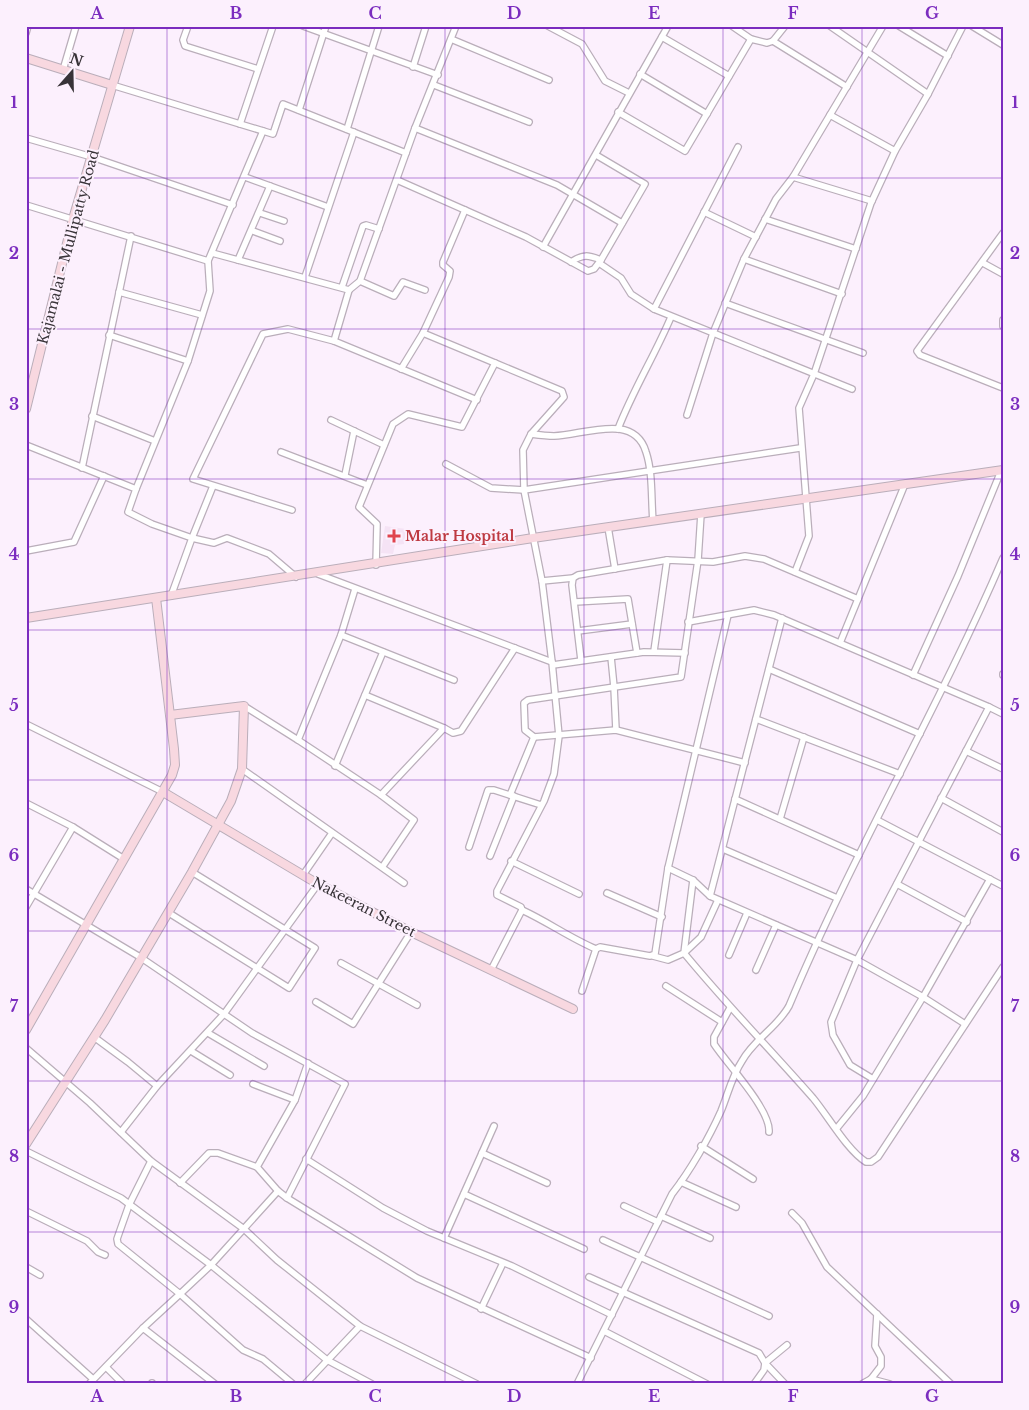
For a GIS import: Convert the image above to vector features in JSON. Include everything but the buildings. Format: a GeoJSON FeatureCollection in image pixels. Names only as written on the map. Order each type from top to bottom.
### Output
{"type":"FeatureCollection","features":[{"type":"Feature","properties":{"kind":"street"},"geometry":{"type":"LineString","coordinates":[[26,33],[28,26]]}},
{"type":"Feature","properties":{"kind":"street"},"geometry":{"type":"LineString","coordinates":[[63,70],[76,26]]}},
{"type":"Feature","properties":{"kind":"street","name":"Kajamalai - Mullipatty Road"},"geometry":{"type":"LineString","coordinates":[[26,409],[73,219],[130,26]]}},
{"type":"Feature","properties":{"kind":"street"},"geometry":{"type":"LineString","coordinates":[[188,26],[183,40],[185,46],[258,69]]}},
{"type":"Feature","properties":{"kind":"street"},"geometry":{"type":"LineString","coordinates":[[240,124],[273,26]]}},
{"type":"Feature","properties":{"kind":"street"},"geometry":{"type":"LineString","coordinates":[[303,26],[372,53],[438,75]]}},
{"type":"Feature","properties":{"kind":"street"},"geometry":{"type":"LineString","coordinates":[[299,110],[326,26]]}},
{"type":"Feature","properties":{"kind":"street"},"geometry":{"type":"LineString","coordinates":[[347,129],[379,26]]}},
{"type":"Feature","properties":{"kind":"street"},"geometry":{"type":"LineString","coordinates":[[413,67],[426,26]]}},
{"type":"Feature","properties":{"kind":"street"},"geometry":{"type":"LineString","coordinates":[[334,341],[349,290],[360,282],[406,153],[456,26]]}},
{"type":"Feature","properties":{"kind":"street"},"geometry":{"type":"LineString","coordinates":[[548,26],[582,44],[605,80],[629,94]]}},
{"type":"Feature","properties":{"kind":"street"},"geometry":{"type":"LineString","coordinates":[[543,247],[668,26]]}},
{"type":"Feature","properties":{"kind":"street"},"geometry":{"type":"LineString","coordinates":[[732,26],[751,39],[767,43],[773,40],[785,26]]}},
{"type":"Feature","properties":{"kind":"street"},"geometry":{"type":"LineString","coordinates":[[830,26],[928,94]]}},
{"type":"Feature","properties":{"kind":"street"},"geometry":{"type":"LineString","coordinates":[[686,415],[713,333],[744,259],[776,198],[793,177],[883,26]]}},
{"type":"Feature","properties":{"kind":"street"},"geometry":{"type":"LineString","coordinates":[[899,26],[948,56]]}},
{"type":"Feature","properties":{"kind":"street"},"geometry":{"type":"LineString","coordinates":[[795,572],[808,541],[798,408],[814,374],[872,201],[895,151],[928,94],[963,26]]}},
{"type":"Feature","properties":{"kind":"street"},"geometry":{"type":"LineString","coordinates":[[972,26],[1003,45]]}},
{"type":"Feature","properties":{"kind":"street"},"geometry":{"type":"LineString","coordinates":[[662,37],[729,76]]}},
{"type":"Feature","properties":{"kind":"street"},"geometry":{"type":"LineString","coordinates":[[451,39],[548,80]]}},
{"type":"Feature","properties":{"kind":"street"},"geometry":{"type":"LineString","coordinates":[[618,112],[685,151],[751,39]]}},
{"type":"Feature","properties":{"kind":"street"},"geometry":{"type":"LineString","coordinates":[[773,40],[847,87]]}},
{"type":"Feature","properties":{"kind":"street"},"geometry":{"type":"LineString","coordinates":[[26,58],[273,134]]}},
{"type":"Feature","properties":{"kind":"street"},"geometry":{"type":"LineString","coordinates":[[640,74],[707,114]]}},
{"type":"Feature","properties":{"kind":"street"},"geometry":{"type":"LineString","coordinates":[[434,85],[530,122]]}},
{"type":"Feature","properties":{"kind":"street"},"geometry":{"type":"LineString","coordinates":[[259,142],[273,134],[283,104],[406,153]]}},
{"type":"Feature","properties":{"kind":"street"},"geometry":{"type":"LineString","coordinates":[[830,115],[895,151]]}},
{"type":"Feature","properties":{"kind":"street"},"geometry":{"type":"LineString","coordinates":[[416,128],[544,179],[622,223]]}},
{"type":"Feature","properties":{"kind":"street"},"geometry":{"type":"LineString","coordinates":[[263,131],[208,261],[210,291],[188,361],[128,512],[152,524],[192,538],[214,543],[227,538],[268,554],[296,577]]}},
{"type":"Feature","properties":{"kind":"street"},"geometry":{"type":"LineString","coordinates":[[305,277],[354,132]]}},
{"type":"Feature","properties":{"kind":"street"},"geometry":{"type":"LineString","coordinates":[[26,138],[92,156],[233,205]]}},
{"type":"Feature","properties":{"kind":"street"},"geometry":{"type":"LineString","coordinates":[[654,310],[738,147]]}},
{"type":"Feature","properties":{"kind":"street"},"geometry":{"type":"LineString","coordinates":[[397,180],[543,247],[588,271],[594,269],[600,261],[645,184],[596,155]]}},
{"type":"Feature","properties":{"kind":"street"},"geometry":{"type":"LineString","coordinates":[[245,177],[328,207]]}},
{"type":"Feature","properties":{"kind":"street"},"geometry":{"type":"LineString","coordinates":[[793,177],[872,201]]}},
{"type":"Feature","properties":{"kind":"street"},"geometry":{"type":"LineString","coordinates":[[238,260],[253,231],[270,186]]}},
{"type":"Feature","properties":{"kind":"street"},"geometry":{"type":"LineString","coordinates":[[26,205],[208,261]]}},
{"type":"Feature","properties":{"kind":"street"},"geometry":{"type":"LineString","coordinates":[[401,369],[423,333],[450,273],[443,265],[443,262],[465,210]]}},
{"type":"Feature","properties":{"kind":"street"},"geometry":{"type":"LineString","coordinates":[[704,212],[756,237]]}},
{"type":"Feature","properties":{"kind":"street"},"geometry":{"type":"LineString","coordinates":[[260,213],[284,221]]}},
{"type":"Feature","properties":{"kind":"street"},"geometry":{"type":"LineString","coordinates":[[766,219],[856,249]]}},
{"type":"Feature","properties":{"kind":"street"},"geometry":{"type":"LineString","coordinates":[[342,287],[362,226],[366,224],[379,229]]}},
{"type":"Feature","properties":{"kind":"street"},"geometry":{"type":"LineString","coordinates":[[253,231],[280,241]]}},
{"type":"Feature","properties":{"kind":"street"},"geometry":{"type":"LineString","coordinates":[[1003,233],[917,351],[920,355],[1003,388]]}},
{"type":"Feature","properties":{"kind":"street"},"geometry":{"type":"LineString","coordinates":[[82,468],[131,236]]}},
{"type":"Feature","properties":{"kind":"street"},"geometry":{"type":"LineString","coordinates":[[212,253],[349,290]]}},
{"type":"Feature","properties":{"kind":"street"},"geometry":{"type":"LineString","coordinates":[[571,262],[580,256],[587,255],[600,261],[621,278],[631,294],[654,310],[852,389]]}},
{"type":"Feature","properties":{"kind":"street"},"geometry":{"type":"LineString","coordinates":[[744,259],[842,294]]}},
{"type":"Feature","properties":{"kind":"street"},"geometry":{"type":"LineString","coordinates":[[983,262],[1003,274]]}},
{"type":"Feature","properties":{"kind":"street"},"geometry":{"type":"LineString","coordinates":[[360,282],[394,296],[403,282],[425,290]]}},
{"type":"Feature","properties":{"kind":"street"},"geometry":{"type":"LineString","coordinates":[[119,292],[202,315]]}},
{"type":"Feature","properties":{"kind":"street"},"geometry":{"type":"LineString","coordinates":[[725,303],[863,353]]}},
{"type":"Feature","properties":{"kind":"street"},"geometry":{"type":"LineString","coordinates":[[618,428],[635,389],[656,354],[671,317]]}},
{"type":"Feature","properties":{"kind":"street"},"geometry":{"type":"LineString","coordinates":[[1003,320],[1003,326]]}},
{"type":"Feature","properties":{"kind":"street"},"geometry":{"type":"LineString","coordinates":[[292,510],[193,479],[260,337],[266,333],[288,329],[334,341],[477,400]]}},
{"type":"Feature","properties":{"kind":"street"},"geometry":{"type":"LineString","coordinates":[[423,333],[564,394],[561,401],[531,434],[523,450],[524,490],[542,581],[553,664],[559,736],[554,774],[541,805],[501,880],[497,895],[521,907],[522,910],[544,920],[570,938],[596,949],[605,946],[668,960],[684,953],[701,936],[718,900]]}},
{"type":"Feature","properties":{"kind":"street"},"geometry":{"type":"LineString","coordinates":[[109,335],[188,361]]}},
{"type":"Feature","properties":{"kind":"street"},"geometry":{"type":"LineString","coordinates":[[376,565],[377,524],[359,507],[393,424],[408,414],[460,428],[477,400],[495,363]]}},
{"type":"Feature","properties":{"kind":"street"},"geometry":{"type":"LineString","coordinates":[[92,416],[155,441]]}},
{"type":"Feature","properties":{"kind":"street"},"geometry":{"type":"LineString","coordinates":[[331,420],[384,444]]}},
{"type":"Feature","properties":{"kind":"street"},"geometry":{"type":"LineString","coordinates":[[531,434],[554,436],[618,428],[631,432],[641,440],[646,452],[653,521]]}},
{"type":"Feature","properties":{"kind":"street"},"geometry":{"type":"LineString","coordinates":[[346,475],[354,431]]}},
{"type":"Feature","properties":{"kind":"street"},"geometry":{"type":"LineString","coordinates":[[26,445],[136,489]]}},
{"type":"Feature","properties":{"kind":"street"},"geometry":{"type":"LineString","coordinates":[[446,464],[491,488],[524,490],[800,448]]}},
{"type":"Feature","properties":{"kind":"street"},"geometry":{"type":"LineString","coordinates":[[281,452],[325,470],[346,475],[367,485]]}},
{"type":"Feature","properties":{"kind":"street"},"geometry":{"type":"LineString","coordinates":[[26,618],[376,565],[534,538],[1002,470]]}},
{"type":"Feature","properties":{"kind":"street"},"geometry":{"type":"LineString","coordinates":[[913,675],[958,576],[1002,470]]}},
{"type":"Feature","properties":{"kind":"street"},"geometry":{"type":"LineString","coordinates":[[26,551],[74,542],[104,476]]}},
{"type":"Feature","properties":{"kind":"street"},"geometry":{"type":"LineString","coordinates":[[840,644],[905,484]]}},
{"type":"Feature","properties":{"kind":"street"},"geometry":{"type":"LineString","coordinates":[[171,596],[213,486]]}},
{"type":"Feature","properties":{"kind":"street"},"geometry":{"type":"LineString","coordinates":[[701,514],[698,560],[681,677],[525,701],[526,730],[534,737],[616,730],[745,763]]}},
{"type":"Feature","properties":{"kind":"street"},"geometry":{"type":"LineString","coordinates":[[608,527],[615,569]]}},
{"type":"Feature","properties":{"kind":"street"},"geometry":{"type":"LineString","coordinates":[[542,581],[573,578],[578,575],[667,560],[713,562],[745,556],[764,560],[858,599]]}},
{"type":"Feature","properties":{"kind":"street"},"geometry":{"type":"LineString","coordinates":[[577,1384],[672,1194],[681,1182],[720,1113],[735,1073],[748,1050],[781,1020],[837,898],[944,687],[1003,558]]}},
{"type":"Feature","properties":{"kind":"street"},"geometry":{"type":"LineString","coordinates":[[654,651],[667,560]]}},
{"type":"Feature","properties":{"kind":"street"},"geometry":{"type":"LineString","coordinates":[[318,574],[553,664],[654,651],[685,653]]}},
{"type":"Feature","properties":{"kind":"street"},"geometry":{"type":"LineString","coordinates":[[573,578],[581,660]]}},
{"type":"Feature","properties":{"kind":"street"},"geometry":{"type":"LineString","coordinates":[[298,740],[341,635],[355,589]]}},
{"type":"Feature","properties":{"kind":"street"},"geometry":{"type":"LineString","coordinates":[[26,1030],[163,792],[175,765],[156,598]]}},
{"type":"Feature","properties":{"kind":"street"},"geometry":{"type":"LineString","coordinates":[[575,602],[628,599],[637,653]]}},
{"type":"Feature","properties":{"kind":"street"},"geometry":{"type":"LineString","coordinates":[[688,622],[754,610],[782,618],[1003,714]]}},
{"type":"Feature","properties":{"kind":"street"},"geometry":{"type":"LineString","coordinates":[[653,956],[657,949],[668,868],[728,616]]}},
{"type":"Feature","properties":{"kind":"street"},"geometry":{"type":"LineString","coordinates":[[710,896],[782,618]]}},
{"type":"Feature","properties":{"kind":"street"},"geometry":{"type":"LineString","coordinates":[[578,631],[632,624]]}},
{"type":"Feature","properties":{"kind":"street"},"geometry":{"type":"LineString","coordinates":[[341,635],[454,680]]}},
{"type":"Feature","properties":{"kind":"street"},"geometry":{"type":"LineString","coordinates":[[365,695],[453,733],[461,731],[515,648]]}},
{"type":"Feature","properties":{"kind":"street"},"geometry":{"type":"LineString","coordinates":[[335,766],[383,652]]}},
{"type":"Feature","properties":{"kind":"street"},"geometry":{"type":"LineString","coordinates":[[611,657],[616,730]]}},
{"type":"Feature","properties":{"kind":"street"},"geometry":{"type":"LineString","coordinates":[[769,669],[920,734]]}},
{"type":"Feature","properties":{"kind":"street"},"geometry":{"type":"LineString","coordinates":[[170,715],[244,706],[381,795],[414,820],[383,866]]}},
{"type":"Feature","properties":{"kind":"street"},"geometry":{"type":"LineString","coordinates":[[26,1144],[94,1037],[219,824],[233,795],[242,769],[244,706]]}},
{"type":"Feature","properties":{"kind":"street"},"geometry":{"type":"LineString","coordinates":[[873,1079],[850,1065],[831,1029],[832,1018],[857,960],[989,707]]}},
{"type":"Feature","properties":{"kind":"street"},"geometry":{"type":"LineString","coordinates":[[756,719],[900,774]]}},
{"type":"Feature","properties":{"kind":"street"},"geometry":{"type":"LineString","coordinates":[[26,724],[163,792]]}},
{"type":"Feature","properties":{"kind":"street"},"geometry":{"type":"LineString","coordinates":[[381,795],[444,728]]}},
{"type":"Feature","properties":{"kind":"street"},"geometry":{"type":"LineString","coordinates":[[490,856],[534,737]]}},
{"type":"Feature","properties":{"kind":"street"},"geometry":{"type":"LineString","coordinates":[[780,819],[804,737]]}},
{"type":"Feature","properties":{"kind":"street"},"geometry":{"type":"LineString","coordinates":[[966,751],[1003,769]]}},
{"type":"Feature","properties":{"kind":"street"},"geometry":{"type":"LineString","coordinates":[[242,769],[332,834],[383,866],[404,883]]}},
{"type":"Feature","properties":{"kind":"street"},"geometry":{"type":"LineString","coordinates":[[469,847],[488,790],[512,795],[541,805]]}},
{"type":"Feature","properties":{"kind":"street","name":"Nakeeran Street"},"geometry":{"type":"LineString","coordinates":[[163,792],[318,884],[412,932],[573,1008]]}},
{"type":"Feature","properties":{"kind":"street"},"geometry":{"type":"LineString","coordinates":[[941,798],[1003,832]]}},
{"type":"Feature","properties":{"kind":"street"},"geometry":{"type":"LineString","coordinates":[[736,799],[859,855]]}},
{"type":"Feature","properties":{"kind":"street"},"geometry":{"type":"LineString","coordinates":[[26,803],[73,827],[124,859]]}},
{"type":"Feature","properties":{"kind":"street"},"geometry":{"type":"LineString","coordinates":[[877,820],[1003,886]]}},
{"type":"Feature","properties":{"kind":"street"},"geometry":{"type":"LineString","coordinates":[[26,907],[73,827]]}},
{"type":"Feature","properties":{"kind":"street"},"geometry":{"type":"LineString","coordinates":[[303,875],[332,834]]}},
{"type":"Feature","properties":{"kind":"street"},"geometry":{"type":"LineString","coordinates":[[723,848],[837,898]]}},
{"type":"Feature","properties":{"kind":"street"},"geometry":{"type":"LineString","coordinates":[[511,861],[580,894]]}},
{"type":"Feature","properties":{"kind":"street"},"geometry":{"type":"LineString","coordinates":[[668,868],[693,880],[710,896],[718,900],[857,960],[923,997],[965,1024]]}},
{"type":"Feature","properties":{"kind":"street"},"geometry":{"type":"LineString","coordinates":[[168,913],[289,988],[315,948],[192,872]]}},
{"type":"Feature","properties":{"kind":"street"},"geometry":{"type":"LineString","coordinates":[[837,1128],[853,1110],[873,1079],[923,997],[990,879]]}},
{"type":"Feature","properties":{"kind":"street"},"geometry":{"type":"LineString","coordinates":[[693,880],[684,953],[862,1159],[871,1162],[878,1157],[1003,967]]}},
{"type":"Feature","properties":{"kind":"street"},"geometry":{"type":"LineString","coordinates":[[121,1132],[158,1086],[224,1014],[318,884]]}},
{"type":"Feature","properties":{"kind":"street"},"geometry":{"type":"LineString","coordinates":[[897,884],[966,922]]}},
{"type":"Feature","properties":{"kind":"street"},"geometry":{"type":"LineString","coordinates":[[26,889],[140,958],[224,1014],[345,1084],[287,1198]]}},
{"type":"Feature","properties":{"kind":"street"},"geometry":{"type":"LineString","coordinates":[[607,893],[662,917]]}},
{"type":"Feature","properties":{"kind":"street"},"geometry":{"type":"LineString","coordinates":[[491,970],[522,910]]}},
{"type":"Feature","properties":{"kind":"street"},"geometry":{"type":"LineString","coordinates":[[729,955],[747,913]]}},
{"type":"Feature","properties":{"kind":"street"},"geometry":{"type":"LineString","coordinates":[[756,970],[776,926]]}},
{"type":"Feature","properties":{"kind":"street"},"geometry":{"type":"LineString","coordinates":[[316,1002],[353,1024],[412,932]]}},
{"type":"Feature","properties":{"kind":"street"},"geometry":{"type":"LineString","coordinates":[[582,991],[596,949]]}},
{"type":"Feature","properties":{"kind":"street"},"geometry":{"type":"LineString","coordinates":[[341,963],[417,1006]]}},
{"type":"Feature","properties":{"kind":"street"},"geometry":{"type":"LineString","coordinates":[[666,986],[722,1022]]}},
{"type":"Feature","properties":{"kind":"street"},"geometry":{"type":"LineString","coordinates":[[730,1008],[714,1037],[714,1044],[759,1106],[768,1123],[769,1132]]}},
{"type":"Feature","properties":{"kind":"street"},"geometry":{"type":"LineString","coordinates":[[208,1033],[264,1066]]}},
{"type":"Feature","properties":{"kind":"street"},"geometry":{"type":"LineString","coordinates":[[94,1037],[158,1086]]}},
{"type":"Feature","properties":{"kind":"street"},"geometry":{"type":"LineString","coordinates":[[26,1048],[151,1161],[244,1229],[277,1260],[360,1326],[467,1382],[477,1384]]}},
{"type":"Feature","properties":{"kind":"street"},"geometry":{"type":"LineString","coordinates":[[190,1052],[230,1075]]}},
{"type":"Feature","properties":{"kind":"street"},"geometry":{"type":"LineString","coordinates":[[257,1167],[295,1100],[308,1063]]}},
{"type":"Feature","properties":{"kind":"street"},"geometry":{"type":"LineString","coordinates":[[253,1084],[295,1100]]}},
{"type":"Feature","properties":{"kind":"street"},"geometry":{"type":"LineString","coordinates":[[444,1238],[494,1126]]}},
{"type":"Feature","properties":{"kind":"street"},"geometry":{"type":"LineString","coordinates":[[701,1146],[753,1178]]}},
{"type":"Feature","properties":{"kind":"street"},"geometry":{"type":"LineString","coordinates":[[26,1151],[130,1205],[211,1265],[327,1360],[372,1384]]}},
{"type":"Feature","properties":{"kind":"street"},"geometry":{"type":"LineString","coordinates":[[180,1184],[209,1153],[218,1153],[257,1167],[287,1198],[417,1278],[591,1358]]}},
{"type":"Feature","properties":{"kind":"street"},"geometry":{"type":"LineString","coordinates":[[482,1153],[547,1183]]}},
{"type":"Feature","properties":{"kind":"street"},"geometry":{"type":"LineString","coordinates":[[306,1159],[383,1208],[444,1238],[503,1263],[612,1314]]}},
{"type":"Feature","properties":{"kind":"street"},"geometry":{"type":"LineString","coordinates":[[151,1161],[130,1205],[117,1239],[118,1244],[180,1294],[243,1350],[263,1359],[294,1384]]}},
{"type":"Feature","properties":{"kind":"street"},"geometry":{"type":"LineString","coordinates":[[681,1182],[736,1207]]}},
{"type":"Feature","properties":{"kind":"street"},"geometry":{"type":"LineString","coordinates":[[26,1318],[91,1382],[143,1328],[211,1265],[278,1190]]}},
{"type":"Feature","properties":{"kind":"street"},"geometry":{"type":"LineString","coordinates":[[464,1194],[584,1250]]}},
{"type":"Feature","properties":{"kind":"street"},"geometry":{"type":"LineString","coordinates":[[624,1206],[710,1238]]}},
{"type":"Feature","properties":{"kind":"street"},"geometry":{"type":"LineString","coordinates":[[26,1211],[87,1241],[98,1252],[105,1255]]}},
{"type":"Feature","properties":{"kind":"street"},"geometry":{"type":"LineString","coordinates":[[792,1213],[802,1223],[828,1267],[951,1384]]}},
{"type":"Feature","properties":{"kind":"street"},"geometry":{"type":"LineString","coordinates":[[603,1240],[769,1316]]}},
{"type":"Feature","properties":{"kind":"street"},"geometry":{"type":"LineString","coordinates":[[481,1308],[503,1263]]}},
{"type":"Feature","properties":{"kind":"street"},"geometry":{"type":"LineString","coordinates":[[26,1267],[40,1275]]}},
{"type":"Feature","properties":{"kind":"street"},"geometry":{"type":"LineString","coordinates":[[589,1277],[759,1353],[765,1363],[785,1384]]}},
{"type":"Feature","properties":{"kind":"street"},"geometry":{"type":"LineString","coordinates":[[862,1384],[871,1379],[882,1366],[881,1357],[875,1346],[877,1314]]}},
{"type":"Feature","properties":{"kind":"street"},"geometry":{"type":"LineString","coordinates":[[305,1384],[360,1326]]}},
{"type":"Feature","properties":{"kind":"street"},"geometry":{"type":"LineString","coordinates":[[143,1328],[216,1384]]}},
{"type":"Feature","properties":{"kind":"street"},"geometry":{"type":"LineString","coordinates":[[604,1331],[707,1384]]}},
{"type":"Feature","properties":{"kind":"street"},"geometry":{"type":"LineString","coordinates":[[754,1384],[764,1370],[765,1363],[787,1345]]}},
{"type":"Feature","properties":{"kind":"street"},"geometry":{"type":"LineString","coordinates":[[106,1367],[123,1384]]}},
{"type":"Feature","properties":{"kind":"street"},"geometry":{"type":"LineString","coordinates":[[871,1379],[890,1384]]}},
{"type":"Feature","properties":{"kind":"shaded area","name":"Malar Hospital"},"geometry":{"type":"Polygon","coordinates":[[[385,526],[406,529],[404,544],[395,545],[393,554],[381,553],[385,526]]]}},
{"type":"Feature","properties":{"kind":"place","name":"Malar Hospital"},"geometry":{"type":"Point","coordinates":[394,536]}}]}
